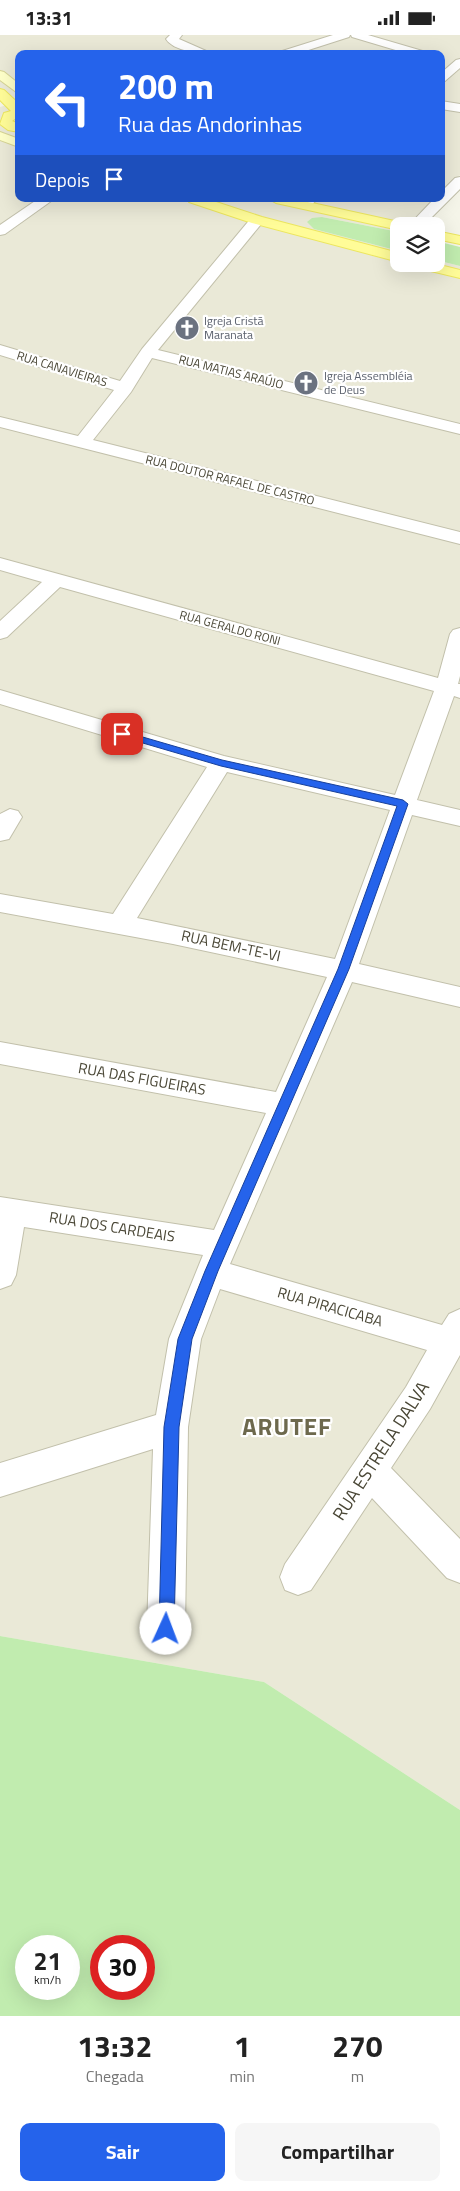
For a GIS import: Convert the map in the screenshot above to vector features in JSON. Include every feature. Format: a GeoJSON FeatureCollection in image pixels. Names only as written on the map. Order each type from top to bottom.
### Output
{"type":"FeatureCollection","features":[{"type":"Feature","properties":{"kind":"main road"},"geometry":{"type":"LineString","coordinates":[[0,93],[11,114],[5,122],[15,127]]}},
{"type":"Feature","properties":{"kind":"main road"},"geometry":{"type":"LineString","coordinates":[[203,202],[257,220],[390,256]]}},
{"type":"Feature","properties":{"kind":"main road"},"geometry":{"type":"LineString","coordinates":[[307,202],[390,225]]}},
{"type":"Feature","properties":{"kind":"main road"},"geometry":{"type":"LineString","coordinates":[[445,237],[460,241]]}},
{"type":"Feature","properties":{"kind":"main road"},"geometry":{"type":"LineString","coordinates":[[445,270],[460,274]]}},
{"type":"Feature","properties":{"kind":"street"},"geometry":{"type":"LineString","coordinates":[[296,50],[345,35]]}},
{"type":"Feature","properties":{"kind":"street"},"geometry":{"type":"LineString","coordinates":[[356,35],[408,50]]}},
{"type":"Feature","properties":{"kind":"street"},"geometry":{"type":"LineString","coordinates":[[175,36],[172,39],[174,41],[198,50]]}},
{"type":"Feature","properties":{"kind":"street"},"geometry":{"type":"LineString","coordinates":[[445,60],[459,63]]}},
{"type":"Feature","properties":{"kind":"street"},"geometry":{"type":"LineString","coordinates":[[445,75],[459,63]]}},
{"type":"Feature","properties":{"kind":"street"},"geometry":{"type":"LineString","coordinates":[[0,74],[15,87]]}},
{"type":"Feature","properties":{"kind":"street"},"geometry":{"type":"LineString","coordinates":[[445,106],[460,108]]}},
{"type":"Feature","properties":{"kind":"street"},"geometry":{"type":"LineString","coordinates":[[0,128],[15,128]]}},
{"type":"Feature","properties":{"kind":"street"},"geometry":{"type":"LineString","coordinates":[[0,136],[15,142]]}},
{"type":"Feature","properties":{"kind":"street"},"geometry":{"type":"LineString","coordinates":[[445,196],[460,181]]}},
{"type":"Feature","properties":{"kind":"street"},"geometry":{"type":"LineString","coordinates":[[0,231],[43,202]]}},
{"type":"Feature","properties":{"kind":"street"},"geometry":{"type":"LineString","coordinates":[[424,217],[439,202]]}},
{"type":"Feature","properties":{"kind":"street"},"geometry":{"type":"LineString","coordinates":[[82,443],[124,388],[148,352],[257,220]]}},
{"type":"Feature","properties":{"kind":"street","name":"RUA CANAVIEIRAS"},"geometry":{"type":"LineString","coordinates":[[0,350],[124,388]]}},
{"type":"Feature","properties":{"kind":"street","name":"RUA MATIAS ARAÚJO"},"geometry":{"type":"LineString","coordinates":[[148,352],[460,429]]}},
{"type":"Feature","properties":{"kind":"street","name":"RUA DOUTOR RAFAEL DE CASTRO"},"geometry":{"type":"LineString","coordinates":[[0,422],[460,537]]}},
{"type":"Feature","properties":{"kind":"street","name":"RUA GERALDO RONI"},"geometry":{"type":"LineString","coordinates":[[0,564],[453,689]]}},
{"type":"Feature","properties":{"kind":"street"},"geometry":{"type":"LineString","coordinates":[[0,633],[55,580]]}},
{"type":"Feature","properties":{"kind":"street"},"geometry":{"type":"LineString","coordinates":[[166,1629],[172,1427],[185,1339],[217,1258],[344,969],[403,804],[453,689],[460,634]]}},
{"type":"Feature","properties":{"kind":"street"},"geometry":{"type":"LineString","coordinates":[[0,697],[221,763],[460,818]]}},
{"type":"Feature","properties":{"kind":"street"},"geometry":{"type":"LineString","coordinates":[[120,923],[221,763]]}},
{"type":"Feature","properties":{"kind":"street","name":"RUA BEM-TE-VI"},"geometry":{"type":"LineString","coordinates":[[0,903],[120,923],[344,969],[460,997]]}},
{"type":"Feature","properties":{"kind":"street","name":"RUA DAS FIGUEIRAS"},"geometry":{"type":"LineString","coordinates":[[0,1053],[285,1105]]}},
{"type":"Feature","properties":{"kind":"street"},"geometry":{"type":"LineString","coordinates":[[0,1275],[5,1211]]}},
{"type":"Feature","properties":{"kind":"street","name":"RUA DOS CARDEAIS"},"geometry":{"type":"LineString","coordinates":[[5,1211],[217,1258]]}},
{"type":"Feature","properties":{"kind":"street","name":"RUA PIRACICABA"},"geometry":{"type":"LineString","coordinates":[[217,1258],[455,1333]]}},
{"type":"Feature","properties":{"kind":"street","name":"RUA ESTRELA DALVA"},"geometry":{"type":"LineString","coordinates":[[298,1577],[418,1398],[455,1333]]}},
{"type":"Feature","properties":{"kind":"street"},"geometry":{"type":"LineString","coordinates":[[0,1480],[172,1427]]}},
{"type":"Feature","properties":{"kind":"street"},"geometry":{"type":"LineString","coordinates":[[369,1470],[460,1565]]}},
{"type":"Feature","properties":{"kind":"shaded area"},"geometry":{"type":"Polygon","coordinates":[[[0,35],[460,35],[460,175],[445,188],[445,50],[15,50],[15,202],[431,202],[415,217],[390,217],[390,230],[322,217],[315,229],[390,249],[390,272],[445,272],[445,262],[460,266],[460,1810],[264,1682],[0,1636],[0,107],[7,105],[0,100],[0,35]]]}},
{"type":"Feature","properties":{"kind":"green space"},"geometry":{"type":"Polygon","coordinates":[[[322,217],[390,230],[390,249],[314,229],[307,222],[312,218],[322,217]]]}},
{"type":"Feature","properties":{"kind":"green space"},"geometry":{"type":"Polygon","coordinates":[[[445,243],[460,247],[460,266],[445,262],[445,243]]]}},
{"type":"Feature","properties":{"kind":"green space"},"geometry":{"type":"Polygon","coordinates":[[[0,1636],[264,1682],[460,1810],[460,2016],[0,2016],[0,1636]]]}},
{"type":"Feature","properties":{"kind":"place","name":"Igreja Cristã Maranata"},"geometry":{"type":"Point","coordinates":[187,328]}},
{"type":"Feature","properties":{"kind":"place","name":"Igreja Assembléia de Deus"},"geometry":{"type":"Point","coordinates":[306,383]}},
{"type":"Feature","properties":{"kind":"district","name":"ARUTEF"},"geometry":{"type":"Point","coordinates":[287,1427]}},
{"type":"Feature","properties":{"kind":"route"},"geometry":{"type":"LineString","coordinates":[[122,734],[221,763],[403,804],[344,969],[211,1271],[185,1339],[172,1427],[166,1629]]}}]}
